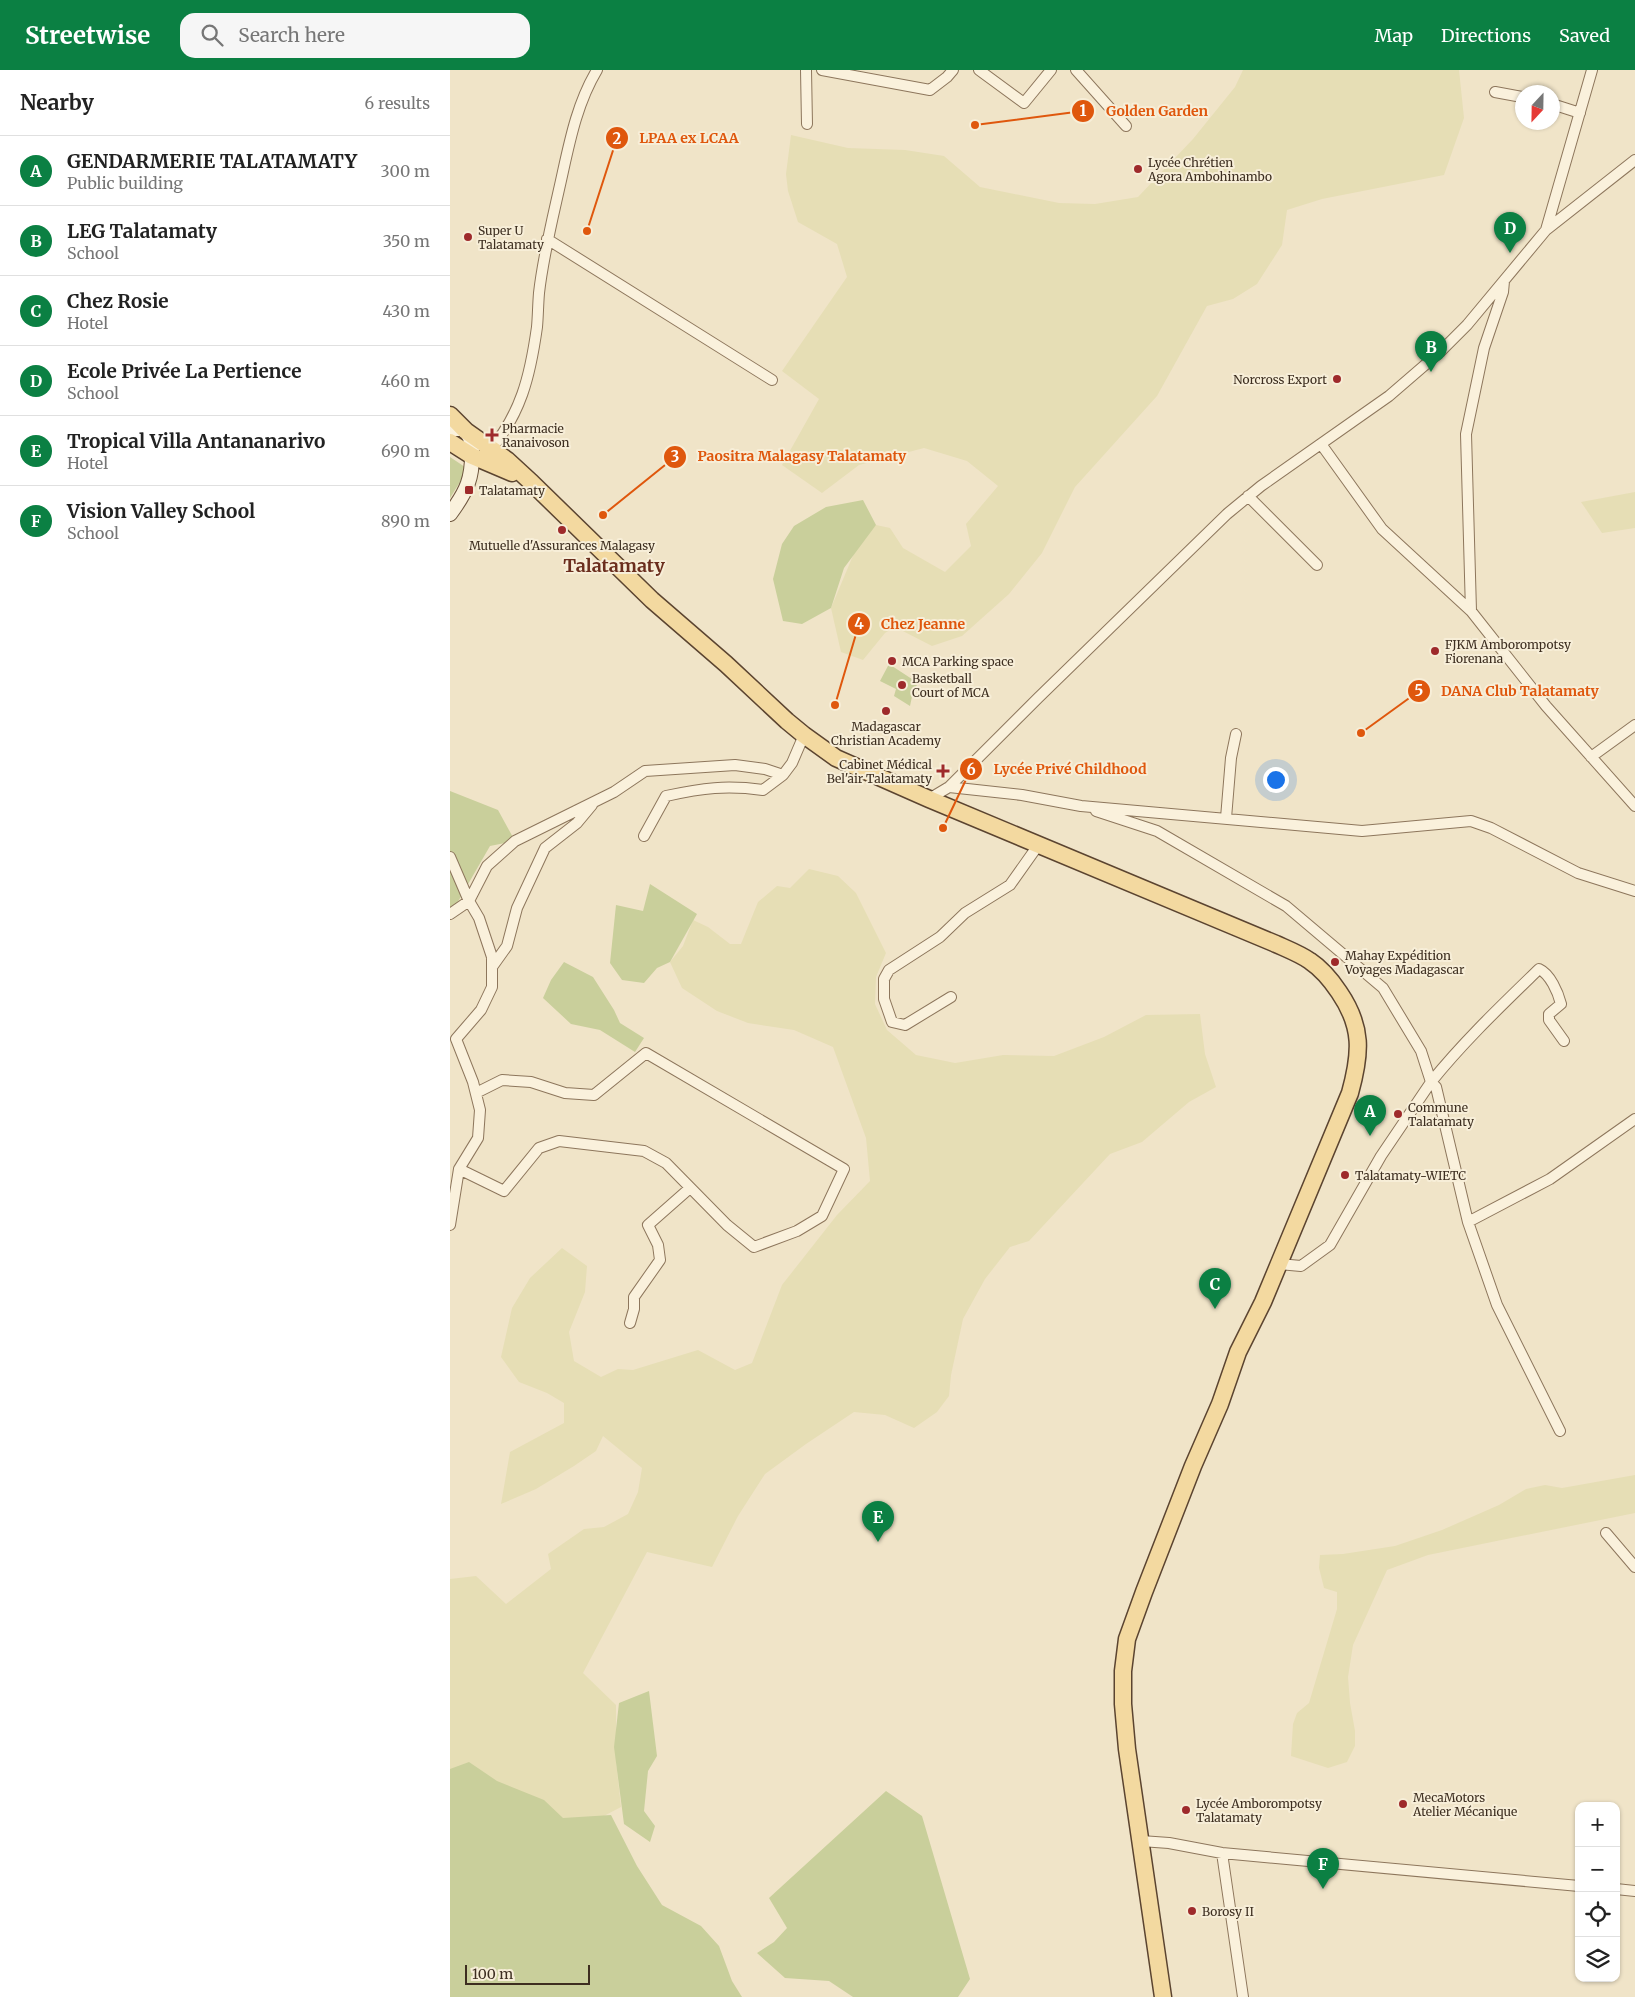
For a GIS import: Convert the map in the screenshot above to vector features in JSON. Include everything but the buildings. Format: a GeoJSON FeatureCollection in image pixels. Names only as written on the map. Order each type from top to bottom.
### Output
{"type":"FeatureCollection","features":[{"type":"Feature","properties":{"kind":"main road"},"geometry":{"type":"LineString","coordinates":[[450,415],[466,431],[480,458]]}},
{"type":"Feature","properties":{"kind":"main road"},"geometry":{"type":"LineString","coordinates":[[450,430],[457,428],[466,431]]}},
{"type":"Feature","properties":{"kind":"main road"},"geometry":{"type":"LineString","coordinates":[[450,442],[532,482],[652,600],[804,735],[836,758],[929,799],[1276,944],[1310,961],[1330,980],[1350,1009],[1358,1034],[1355,1076],[1336,1130],[1263,1302],[1238,1352],[1220,1404],[1147,1583],[1127,1639],[1123,1671],[1123,1704],[1127,1749],[1163,1997]]}},
{"type":"Feature","properties":{"kind":"main road"},"geometry":{"type":"LineString","coordinates":[[450,514],[462,497],[480,458]]}},
{"type":"Feature","properties":{"kind":"street"},"geometry":{"type":"LineString","coordinates":[[480,458],[510,422],[518,409],[525,388],[537,327],[539,295],[547,239],[571,134],[589,84],[597,70]]}},
{"type":"Feature","properties":{"kind":"street"},"geometry":{"type":"LineString","coordinates":[[806,70],[807,124]]}},
{"type":"Feature","properties":{"kind":"street"},"geometry":{"type":"LineString","coordinates":[[822,70],[930,90],[942,82],[953,70]]}},
{"type":"Feature","properties":{"kind":"street"},"geometry":{"type":"LineString","coordinates":[[979,70],[1024,103],[1051,70]]}},
{"type":"Feature","properties":{"kind":"street"},"geometry":{"type":"LineString","coordinates":[[1076,70],[1126,126]]}},
{"type":"Feature","properties":{"kind":"street"},"geometry":{"type":"LineString","coordinates":[[1546,230],[1592,70]]}},
{"type":"Feature","properties":{"kind":"street"},"geometry":{"type":"LineString","coordinates":[[1495,92],[1515,96]]}},
{"type":"Feature","properties":{"kind":"street"},"geometry":{"type":"LineString","coordinates":[[1560,107],[1580,113]]}},
{"type":"Feature","properties":{"kind":"street"},"geometry":{"type":"LineString","coordinates":[[929,799],[949,787],[1145,593],[1248,496],[1389,396],[1440,352],[1467,325],[1546,230],[1635,160]]}},
{"type":"Feature","properties":{"kind":"street"},"geometry":{"type":"LineString","coordinates":[[547,239],[772,380]]}},
{"type":"Feature","properties":{"kind":"street"},"geometry":{"type":"LineString","coordinates":[[1472,611],[1466,434],[1484,348],[1503,292],[1504,281]]}},
{"type":"Feature","properties":{"kind":"street"},"geometry":{"type":"LineString","coordinates":[[1321,444],[1382,529],[1472,611],[1546,706],[1635,806]]}},
{"type":"Feature","properties":{"kind":"street"},"geometry":{"type":"LineString","coordinates":[[1248,496],[1317,565]]}},
{"type":"Feature","properties":{"kind":"street"},"geometry":{"type":"LineString","coordinates":[[1591,757],[1635,725]]}},
{"type":"Feature","properties":{"kind":"street"},"geometry":{"type":"LineString","coordinates":[[1226,818],[1231,758],[1236,734]]}},
{"type":"Feature","properties":{"kind":"street"},"geometry":{"type":"LineString","coordinates":[[644,836],[666,796],[702,788],[740,787],[763,790],[783,775],[792,763],[804,735]]}},
{"type":"Feature","properties":{"kind":"street"},"geometry":{"type":"LineString","coordinates":[[450,914],[469,901],[487,866],[515,841],[614,792],[645,771],[735,765],[765,769],[783,775]]}},
{"type":"Feature","properties":{"kind":"street"},"geometry":{"type":"LineString","coordinates":[[949,787],[1022,795],[1081,806],[1362,831],[1471,821],[1490,828],[1578,873],[1635,892]]}},
{"type":"Feature","properties":{"kind":"street"},"geometry":{"type":"LineString","coordinates":[[492,968],[507,946],[517,908],[545,848],[577,824],[594,802]]}},
{"type":"Feature","properties":{"kind":"street"},"geometry":{"type":"LineString","coordinates":[[1081,806],[1156,831],[1286,906],[1383,988],[1421,1051],[1431,1082],[1436,1087],[1468,1222],[1497,1305],[1560,1431]]}},
{"type":"Feature","properties":{"kind":"street"},"geometry":{"type":"LineString","coordinates":[[951,997],[904,1025],[892,1022],[884,1000],[884,980],[889,970],[940,937],[965,913],[1010,885],[1039,844]]}},
{"type":"Feature","properties":{"kind":"street"},"geometry":{"type":"LineString","coordinates":[[450,857],[469,901],[479,918],[492,957],[492,987],[481,1010],[456,1039],[476,1093],[480,1110],[478,1138],[459,1170],[450,1226]]}},
{"type":"Feature","properties":{"kind":"street"},"geometry":{"type":"LineString","coordinates":[[1278,1264],[1301,1266],[1330,1245],[1381,1156],[1431,1082],[1512,993],[1539,969],[1549,978],[1560,998],[1561,1004],[1549,1014],[1549,1020],[1564,1042]]}},
{"type":"Feature","properties":{"kind":"street"},"geometry":{"type":"LineString","coordinates":[[459,1170],[504,1191],[540,1148],[559,1141],[644,1151],[666,1163],[727,1225],[754,1247],[797,1231],[822,1216],[844,1168],[646,1053],[594,1095],[565,1093],[532,1082],[502,1080],[476,1093]]}},
{"type":"Feature","properties":{"kind":"street"},"geometry":{"type":"LineString","coordinates":[[1468,1222],[1550,1179],[1635,1119]]}},
{"type":"Feature","properties":{"kind":"street"},"geometry":{"type":"LineString","coordinates":[[630,1323],[634,1309],[634,1297],[660,1260],[658,1244],[648,1225],[690,1188]]}},
{"type":"Feature","properties":{"kind":"street"},"geometry":{"type":"LineString","coordinates":[[1606,1533],[1635,1567]]}},
{"type":"Feature","properties":{"kind":"street"},"geometry":{"type":"LineString","coordinates":[[1141,1841],[1169,1843],[1222,1854],[1575,1886]]}},
{"type":"Feature","properties":{"kind":"street"},"geometry":{"type":"LineString","coordinates":[[1222,1854],[1242,1997]]}},
{"type":"Feature","properties":{"kind":"street"},"geometry":{"type":"LineString","coordinates":[[1620,1889],[1635,1891]]}},
{"type":"Feature","properties":{"kind":"shaded area"},"geometry":{"type":"Polygon","coordinates":[[[1243,70],[1459,70],[1464,118],[1444,175],[1322,199],[1287,210],[1282,245],[1257,284],[1233,299],[1207,306],[1157,396],[1075,487],[1042,553],[1009,594],[962,636],[932,646],[895,627],[885,633],[863,660],[841,652],[831,608],[857,546],[876,525],[890,528],[903,548],[945,572],[971,546],[966,524],[998,486],[967,461],[924,448],[859,465],[822,493],[782,465],[819,399],[782,371],[847,277],[837,244],[798,222],[788,191],[786,174],[791,135],[848,148],[905,150],[944,156],[980,187],[1059,203],[1095,204],[1138,197],[1193,139],[1235,87],[1243,70]]]}},
{"type":"Feature","properties":{"kind":"shaded area"},"geometry":{"type":"Polygon","coordinates":[[[1635,492],[1635,528],[1602,533],[1581,502],[1635,492]]]}},
{"type":"Feature","properties":{"kind":"shaded area"},"geometry":{"type":"Polygon","coordinates":[[[809,869],[838,876],[856,893],[886,953],[876,977],[875,1004],[887,1030],[916,1055],[955,1063],[1003,1055],[1054,1056],[1104,1037],[1146,1015],[1200,1014],[1205,1054],[1216,1087],[1189,1102],[1142,1142],[1110,1154],[1029,1241],[1010,1247],[985,1279],[963,1319],[951,1375],[949,1396],[937,1412],[914,1428],[885,1415],[854,1412],[806,1444],[765,1474],[738,1516],[712,1567],[647,1552],[583,1673],[616,1705],[616,1761],[621,1807],[600,1818],[559,1819],[450,1771],[450,1579],[476,1576],[506,1604],[551,1569],[548,1554],[584,1529],[604,1527],[628,1514],[638,1492],[642,1468],[603,1436],[596,1451],[574,1466],[536,1489],[501,1504],[510,1452],[564,1423],[564,1403],[547,1393],[519,1382],[501,1357],[512,1308],[530,1278],[562,1248],[587,1266],[585,1292],[569,1332],[574,1361],[601,1377],[618,1369],[633,1370],[698,1350],[735,1370],[752,1363],[782,1285],[837,1215],[870,1181],[866,1138],[833,1047],[794,1030],[748,1023],[717,1011],[682,988],[670,962],[683,946],[693,920],[708,927],[730,944],[741,944],[758,902],[777,886],[790,888],[809,869]]]}},
{"type":"Feature","properties":{"kind":"shaded area"},"geometry":{"type":"Polygon","coordinates":[[[1635,1475],[1635,1513],[1428,1555],[1387,1570],[1353,1645],[1348,1677],[1355,1731],[1355,1746],[1347,1762],[1328,1768],[1291,1756],[1293,1724],[1297,1713],[1309,1703],[1337,1609],[1337,1592],[1324,1588],[1319,1568],[1320,1555],[1343,1554],[1395,1546],[1442,1530],[1499,1505],[1526,1489],[1545,1485],[1562,1488],[1635,1475]]]}},
{"type":"Feature","properties":{"kind":"green space"},"geometry":{"type":"Polygon","coordinates":[[[450,457],[468,469],[450,498],[450,457]]]}},
{"type":"Feature","properties":{"kind":"green space"},"geometry":{"type":"Polygon","coordinates":[[[863,500],[876,525],[844,568],[831,608],[802,624],[783,621],[773,579],[782,544],[794,526],[826,507],[863,500]]]}},
{"type":"Feature","properties":{"kind":"green space","name":"Basketball Court of MCA"},"geometry":{"type":"Polygon","coordinates":[[[889,664],[918,683],[913,692],[910,706],[894,696],[896,689],[880,681],[889,664]]]}},
{"type":"Feature","properties":{"kind":"green space"},"geometry":{"type":"Polygon","coordinates":[[[450,791],[498,810],[515,841],[490,846],[452,912],[450,911],[450,791]]]}},
{"type":"Feature","properties":{"kind":"green space"},"geometry":{"type":"Polygon","coordinates":[[[650,884],[697,914],[670,962],[657,968],[644,983],[622,980],[610,963],[616,905],[643,911],[650,884]]]}},
{"type":"Feature","properties":{"kind":"green space"},"geometry":{"type":"Polygon","coordinates":[[[564,962],[593,977],[620,1023],[644,1038],[635,1052],[600,1030],[571,1024],[543,998],[551,980],[564,962]]]}},
{"type":"Feature","properties":{"kind":"green space"},"geometry":{"type":"Polygon","coordinates":[[[649,1691],[657,1756],[648,1771],[644,1811],[655,1826],[650,1842],[624,1824],[614,1747],[619,1703],[649,1691]]]}},
{"type":"Feature","properties":{"kind":"green space"},"geometry":{"type":"Polygon","coordinates":[[[469,1762],[497,1781],[544,1800],[563,1818],[611,1815],[637,1866],[662,1905],[701,1926],[719,1946],[732,1981],[742,1997],[450,1997],[450,1769],[469,1762]]]}},
{"type":"Feature","properties":{"kind":"green space"},"geometry":{"type":"Polygon","coordinates":[[[886,1791],[922,1816],[970,1979],[958,1997],[853,1997],[829,1981],[785,1978],[757,1953],[774,1942],[787,1928],[769,1898],[886,1791]]]}},
{"type":"Feature","properties":{"kind":"place","name":"Golden Garden"},"geometry":{"type":"Point","coordinates":[975,125]}},
{"type":"Feature","properties":{"kind":"place","name":"Lycée Chrétien Agora Ambohinambo"},"geometry":{"type":"Point","coordinates":[1138,169]}},
{"type":"Feature","properties":{"kind":"place","name":"LPAA ex LCAA"},"geometry":{"type":"Point","coordinates":[587,231]}},
{"type":"Feature","properties":{"kind":"place","name":"Super U Talatamaty"},"geometry":{"type":"Point","coordinates":[468,237]}},
{"type":"Feature","properties":{"kind":"place","name":"Ecole Privée La Pertience"},"geometry":{"type":"Point","coordinates":[1510,253]}},
{"type":"Feature","properties":{"kind":"place","name":"LEG Talatamaty"},"geometry":{"type":"Point","coordinates":[1431,372]}},
{"type":"Feature","properties":{"kind":"place","name":"Norcross Export"},"geometry":{"type":"Point","coordinates":[1337,379]}},
{"type":"Feature","properties":{"kind":"place","name":"Pharmacie Ranaivoson"},"geometry":{"type":"Point","coordinates":[492,435]}},
{"type":"Feature","properties":{"kind":"place","name":"Talatamaty"},"geometry":{"type":"Point","coordinates":[469,490]}},
{"type":"Feature","properties":{"kind":"place","name":"Paositra Malagasy Talatamaty"},"geometry":{"type":"Point","coordinates":[603,515]}},
{"type":"Feature","properties":{"kind":"place","name":"Mutuelle d'Assurances Malagasy"},"geometry":{"type":"Point","coordinates":[562,530]}},
{"type":"Feature","properties":{"kind":"place","name":"FJKM Amborompotsy Fiorenana"},"geometry":{"type":"Point","coordinates":[1435,651]}},
{"type":"Feature","properties":{"kind":"place","name":"MCA Parking space"},"geometry":{"type":"Point","coordinates":[892,661]}},
{"type":"Feature","properties":{"kind":"place","name":"Basketball Court of MCA"},"geometry":{"type":"Point","coordinates":[902,685]}},
{"type":"Feature","properties":{"kind":"place","name":"Chez Jeanne"},"geometry":{"type":"Point","coordinates":[835,705]}},
{"type":"Feature","properties":{"kind":"place","name":"Madagascar Christian Academy"},"geometry":{"type":"Point","coordinates":[886,711]}},
{"type":"Feature","properties":{"kind":"place","name":"DANA Club Talatamaty"},"geometry":{"type":"Point","coordinates":[1361,733]}},
{"type":"Feature","properties":{"kind":"place","name":"Cabinet Médical Bel'air Talatamaty"},"geometry":{"type":"Point","coordinates":[943,771]}},
{"type":"Feature","properties":{"kind":"place","name":"Lycée Privé Childhood"},"geometry":{"type":"Point","coordinates":[943,828]}},
{"type":"Feature","properties":{"kind":"place","name":"Mahay Expédition Voyages Madagascar"},"geometry":{"type":"Point","coordinates":[1335,962]}},
{"type":"Feature","properties":{"kind":"place","name":"Commune Talatamaty"},"geometry":{"type":"Point","coordinates":[1398,1114]}},
{"type":"Feature","properties":{"kind":"place","name":"GENDARMERIE TALATAMATY"},"geometry":{"type":"Point","coordinates":[1370,1136]}},
{"type":"Feature","properties":{"kind":"place","name":"Talatamaty-WIETC"},"geometry":{"type":"Point","coordinates":[1345,1175]}},
{"type":"Feature","properties":{"kind":"place","name":"Chez Rosie"},"geometry":{"type":"Point","coordinates":[1215,1309]}},
{"type":"Feature","properties":{"kind":"place","name":"Tropical Villa Antananarivo"},"geometry":{"type":"Point","coordinates":[878,1542]}},
{"type":"Feature","properties":{"kind":"place","name":"MecaMotors Atelier Mécanique"},"geometry":{"type":"Point","coordinates":[1403,1804]}},
{"type":"Feature","properties":{"kind":"place","name":"Lycée Amborompotsy Talatamaty"},"geometry":{"type":"Point","coordinates":[1186,1810]}},
{"type":"Feature","properties":{"kind":"place","name":"Vision Valley School"},"geometry":{"type":"Point","coordinates":[1323,1889]}},
{"type":"Feature","properties":{"kind":"place","name":"Borosy II"},"geometry":{"type":"Point","coordinates":[1192,1911]}},
{"type":"Feature","properties":{"kind":"district","name":"Talatamaty"},"geometry":{"type":"Point","coordinates":[614,565]}}]}
